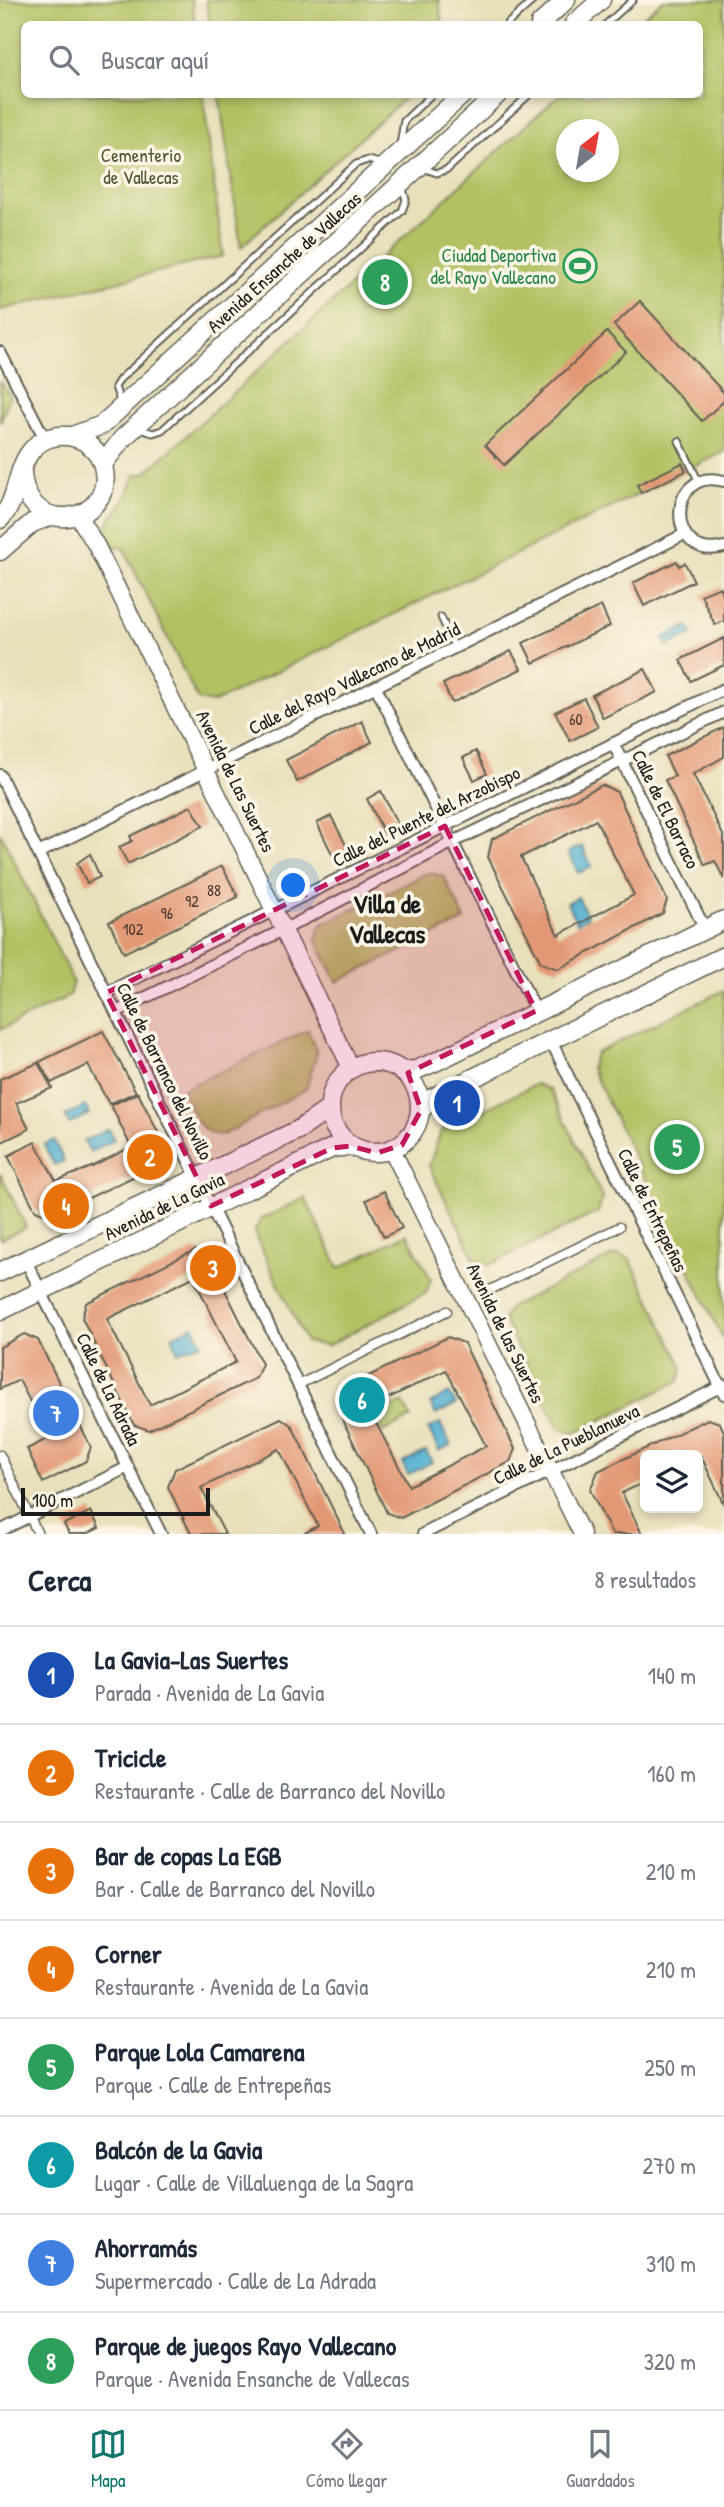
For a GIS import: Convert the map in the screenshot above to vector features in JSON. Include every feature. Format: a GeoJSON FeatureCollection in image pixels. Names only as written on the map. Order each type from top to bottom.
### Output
{"type":"FeatureCollection","features":[{"type":"Feature","properties":{"kind":"main road"},"geometry":{"type":"LineString","coordinates":[[543,21],[566,0]]}},
{"type":"Feature","properties":{"kind":"main road"},"geometry":{"type":"LineString","coordinates":[[578,21],[601,0]]}},
{"type":"Feature","properties":{"kind":"main road","name":"Avenida Ensanche de Vallecas"},"geometry":{"type":"LineString","coordinates":[[45,439],[72,436],[99,428],[459,98]]}},
{"type":"Feature","properties":{"kind":"main road","name":"Avenida Ensanche de Vallecas"},"geometry":{"type":"LineString","coordinates":[[103,464],[134,428],[494,98]]}},
{"type":"Feature","properties":{"kind":"main road"},"geometry":{"type":"LineString","coordinates":[[0,551],[32,523],[51,516],[78,516],[97,500],[105,476],[103,464],[90,446],[72,436]]}},
{"type":"Feature","properties":{"kind":"main road"},"geometry":{"type":"LineString","coordinates":[[0,519],[9,509],[29,452],[45,439]]}},
{"type":"Feature","properties":{"kind":"main road"},"geometry":{"type":"LineString","coordinates":[[22,472],[28,499],[38,510],[51,516]]}},
{"type":"Feature","properties":{"kind":"main road","name":"Avenida de Las Suertes"},"geometry":{"type":"LineString","coordinates":[[78,516],[92,536],[351,1068]]}},
{"type":"Feature","properties":{"kind":"main road"},"geometry":{"type":"LineString","coordinates":[[724,920],[416,1070],[402,1071],[377,1062],[351,1068],[334,1086],[329,1109],[332,1124],[350,1146],[364,1152],[392,1150],[413,1133],[421,1110],[432,1098],[724,956]]}},
{"type":"Feature","properties":{"kind":"main road"},"geometry":{"type":"LineString","coordinates":[[402,1071],[419,1094],[421,1110]]}},
{"type":"Feature","properties":{"kind":"main road","name":"Avenida de La Gavia"},"geometry":{"type":"LineString","coordinates":[[0,1272],[300,1129],[329,1109]]}},
{"type":"Feature","properties":{"kind":"main road","name":"Avenida de La Gavia"},"geometry":{"type":"LineString","coordinates":[[0,1311],[332,1148],[350,1146]]}},
{"type":"Feature","properties":{"kind":"main road","name":"Avenida de las Suertes"},"geometry":{"type":"LineString","coordinates":[[392,1150],[582,1534]]}},
{"type":"Feature","properties":{"kind":"street"},"geometry":{"type":"LineString","coordinates":[[0,352],[45,439]]}},
{"type":"Feature","properties":{"kind":"street"},"geometry":{"type":"LineString","coordinates":[[724,481],[699,482],[683,497],[679,508],[679,519],[685,534],[697,545],[707,549],[724,547]]}},
{"type":"Feature","properties":{"kind":"street","name":"Calle del Rayo Vallecano de Madrid"},"geometry":{"type":"LineString","coordinates":[[38,853],[685,534]]}},
{"type":"Feature","properties":{"kind":"street"},"geometry":{"type":"LineString","coordinates":[[376,687],[536,1011]]}},
{"type":"Feature","properties":{"kind":"street","name":"Calle del Puente del Arzobispo"},"geometry":{"type":"LineString","coordinates":[[106,993],[724,689]]}},
{"type":"Feature","properties":{"kind":"street","name":"Calle del Puente del Arzobispo"},"geometry":{"type":"LineString","coordinates":[[116,1012],[453,842],[724,712]]}},
{"type":"Feature","properties":{"kind":"street","name":"Calle de El Barraco"},"geometry":{"type":"LineString","coordinates":[[613,743],[705,929]]}},
{"type":"Feature","properties":{"kind":"street","name":"Calle de Barranco del Novillo"},"geometry":{"type":"LineString","coordinates":[[0,775],[371,1534]]}},
{"type":"Feature","properties":{"kind":"street","name":"Calle de Entrepeñas"},"geometry":{"type":"LineString","coordinates":[[551,1041],[723,1389]]}},
{"type":"Feature","properties":{"kind":"street"},"geometry":{"type":"LineString","coordinates":[[488,1291],[619,1227]]}},
{"type":"Feature","properties":{"kind":"street","name":"Calle de La Adrada"},"geometry":{"type":"LineString","coordinates":[[26,1261],[161,1534]]}},
{"type":"Feature","properties":{"kind":"street"},"geometry":{"type":"LineString","coordinates":[[298,1385],[447,1311]]}},
{"type":"Feature","properties":{"kind":"street","name":"Calle de La Pueblanueva"},"geometry":{"type":"LineString","coordinates":[[423,1534],[723,1389]]}},
{"type":"Feature","properties":{"kind":"street"},"geometry":{"type":"LineString","coordinates":[[0,1455],[38,1534]]}},
{"type":"Feature","properties":{"kind":"street"},"geometry":{"type":"LineString","coordinates":[[0,1531],[128,1467]]}},
{"type":"Feature","properties":{"kind":"lane"},"geometry":{"type":"LineString","coordinates":[[510,21],[534,0]]}},
{"type":"Feature","properties":{"kind":"lane"},"geometry":{"type":"LineString","coordinates":[[609,21],[633,0]]}},
{"type":"Feature","properties":{"kind":"lane"},"geometry":{"type":"LineString","coordinates":[[402,150],[399,140],[404,121],[428,98]]}},
{"type":"Feature","properties":{"kind":"lane"},"geometry":{"type":"LineString","coordinates":[[419,167],[437,173],[448,169],[526,98]]}},
{"type":"Feature","properties":{"kind":"lane"},"geometry":{"type":"LineString","coordinates":[[679,441],[699,482]]}},
{"type":"Feature","properties":{"kind":"lane"},"geometry":{"type":"LineString","coordinates":[[441,617],[455,648]]}},
{"type":"Feature","properties":{"kind":"highlighted area"},"geometry":{"type":"Polygon","coordinates":[[[445,826],[536,1011],[408,1073],[421,1110],[402,1145],[377,1153],[350,1146],[332,1148],[211,1206],[106,993],[445,826]]]}},
{"type":"Feature","properties":{"kind":"green space","name":"Cementerio de Vallecas"},"geometry":{"type":"Polygon","coordinates":[[[0,0],[192,0],[195,21],[21,21],[21,98],[203,98],[223,256],[0,310],[0,0]]]}},
{"type":"Feature","properties":{"kind":"green space"},"geometry":{"type":"Polygon","coordinates":[[[206,0],[439,0],[442,21],[210,21],[206,0]]]}},
{"type":"Feature","properties":{"kind":"green space","name":"Ciudad Deportiva del Rayo Vallecano"},"geometry":{"type":"Polygon","coordinates":[[[663,0],[724,0],[724,452],[213,703],[198,700],[124,549],[112,545],[104,528],[126,498],[135,475],[145,473],[556,98],[703,98],[703,21],[639,21],[663,0]]]}},
{"type":"Feature","properties":{"kind":"green space"},"geometry":{"type":"Polygon","coordinates":[[[220,98],[405,98],[241,247],[220,98]]]}},
{"type":"Feature","properties":{"kind":"green space"},"geometry":{"type":"Polygon","coordinates":[[[0,382],[10,395],[0,423],[0,382]]]}},
{"type":"Feature","properties":{"kind":"green space"},"geometry":{"type":"Polygon","coordinates":[[[0,832],[73,981],[69,996],[0,1030],[0,832]]]}},
{"type":"Feature","properties":{"kind":"green space"},"geometry":{"type":"Polygon","coordinates":[[[429,872],[444,877],[465,920],[337,982],[316,939],[321,925],[429,872]]]}},
{"type":"Feature","properties":{"kind":"green space"},"geometry":{"type":"Polygon","coordinates":[[[724,990],[724,1341],[591,1068],[596,1053],[724,990]]]}},
{"type":"Feature","properties":{"kind":"green space"},"geometry":{"type":"Polygon","coordinates":[[[308,1030],[317,1053],[306,1089],[225,1134],[209,1132],[197,1121],[182,1090],[308,1030]]]}},
{"type":"Feature","properties":{"kind":"green space"},"geometry":{"type":"Polygon","coordinates":[[[536,1084],[550,1090],[603,1198],[598,1212],[489,1265],[475,1260],[429,1166],[441,1131],[536,1084]]]}},
{"type":"Feature","properties":{"kind":"green space"},"geometry":{"type":"Polygon","coordinates":[[[0,1173],[26,1227],[0,1240],[0,1173]]]}},
{"type":"Feature","properties":{"kind":"green space"},"geometry":{"type":"Polygon","coordinates":[[[305,1198],[339,1268],[407,1234],[431,1279],[426,1293],[327,1346],[306,1342],[254,1233],[261,1219],[305,1198]]]}},
{"type":"Feature","properties":{"kind":"green space"},"geometry":{"type":"Polygon","coordinates":[[[616,1254],[630,1259],[683,1367],[679,1381],[573,1434],[559,1428],[503,1319],[509,1308],[616,1254]]]}},
{"type":"Feature","properties":{"kind":"green space"},"geometry":{"type":"Polygon","coordinates":[[[403,1402],[411,1418],[383,1432],[375,1416],[403,1402]]]}},
{"type":"Feature","properties":{"kind":"water"},"geometry":{"type":"Polygon","coordinates":[[[688,626],[693,634],[667,646],[663,638],[688,626]]]}},
{"type":"Feature","properties":{"kind":"water"},"geometry":{"type":"Polygon","coordinates":[[[582,846],[592,867],[578,873],[568,852],[582,846]]]}},
{"type":"Feature","properties":{"kind":"water"},"geometry":{"type":"Polygon","coordinates":[[[578,897],[588,917],[577,923],[567,903],[578,897]]]}},
{"type":"Feature","properties":{"kind":"water"},"geometry":{"type":"Polygon","coordinates":[[[85,1106],[89,1114],[69,1124],[65,1116],[85,1106]]]}},
{"type":"Feature","properties":{"kind":"water"},"geometry":{"type":"Polygon","coordinates":[[[109,1129],[114,1140],[90,1152],[84,1141],[109,1129]]]}},
{"type":"Feature","properties":{"kind":"water"},"geometry":{"type":"Polygon","coordinates":[[[54,1140],[64,1161],[54,1165],[44,1145],[54,1140]]]}},
{"type":"Feature","properties":{"kind":"water"},"geometry":{"type":"Polygon","coordinates":[[[193,1326],[202,1343],[178,1352],[172,1336],[193,1326]]]}},
{"type":"Feature","properties":{"kind":"water"},"geometry":{"type":"Polygon","coordinates":[[[449,1393],[456,1404],[436,1415],[430,1404],[449,1393]]]}},
{"type":"Feature","properties":{"kind":"water"},"geometry":{"type":"Polygon","coordinates":[[[440,1423],[451,1445],[439,1451],[428,1429],[440,1423]]]}},
{"type":"Feature","properties":{"kind":"water"},"geometry":{"type":"Polygon","coordinates":[[[426,1451],[432,1462],[408,1475],[402,1463],[426,1451]]]}},
{"type":"Feature","properties":{"kind":"building"},"geometry":{"type":"Polygon","coordinates":[[[640,301],[724,393],[724,401],[702,421],[614,325],[640,301]]]}},
{"type":"Feature","properties":{"kind":"building"},"geometry":{"type":"Polygon","coordinates":[[[607,332],[626,352],[504,465],[485,445],[607,332]]]}},
{"type":"Feature","properties":{"kind":"building"},"geometry":{"type":"Polygon","coordinates":[[[682,463],[686,471],[641,493],[637,485],[682,463]]]}},
{"type":"Feature","properties":{"kind":"building"},"geometry":{"type":"Polygon","coordinates":[[[677,561],[679,566],[685,563],[694,581],[644,606],[633,583],[677,561]]]}},
{"type":"Feature","properties":{"kind":"building"},"geometry":{"type":"Polygon","coordinates":[[[720,587],[724,596],[724,621],[715,625],[701,595],[720,587]]]}},
{"type":"Feature","properties":{"kind":"building"},"geometry":{"type":"Polygon","coordinates":[[[601,606],[610,626],[533,663],[523,643],[601,606]]]}},
{"type":"Feature","properties":{"kind":"building"},"geometry":{"type":"Polygon","coordinates":[[[724,638],[724,665],[691,681],[680,660],[724,638]]]}},
{"type":"Feature","properties":{"kind":"building"},"geometry":{"type":"Polygon","coordinates":[[[511,651],[521,669],[452,703],[443,684],[511,651]]]}},
{"type":"Feature","properties":{"kind":"building"},"geometry":{"type":"Polygon","coordinates":[[[645,669],[657,692],[603,718],[592,695],[645,669]]]}},
{"type":"Feature","properties":{"kind":"building"},"geometry":{"type":"Polygon","coordinates":[[[584,698],[598,727],[570,741],[555,712],[584,698]]]}},
{"type":"Feature","properties":{"kind":"building"},"geometry":{"type":"Polygon","coordinates":[[[362,721],[372,742],[297,782],[286,760],[362,721]]]}},
{"type":"Feature","properties":{"kind":"building"},"geometry":{"type":"Polygon","coordinates":[[[724,727],[724,757],[693,774],[724,837],[724,879],[715,861],[705,865],[665,780],[675,776],[665,756],[724,727]]]}},
{"type":"Feature","properties":{"kind":"building"},"geometry":{"type":"Polygon","coordinates":[[[476,751],[487,774],[474,780],[463,758],[476,751]]]}},
{"type":"Feature","properties":{"kind":"building"},"geometry":{"type":"Polygon","coordinates":[[[602,785],[617,792],[667,900],[663,913],[558,969],[541,963],[488,857],[492,839],[602,785]],[[596,820],[521,857],[558,935],[634,895],[596,820]]]}},
{"type":"Feature","properties":{"kind":"building"},"geometry":{"type":"Polygon","coordinates":[[[381,791],[398,825],[384,833],[367,799],[381,791]]]}},
{"type":"Feature","properties":{"kind":"building"},"geometry":{"type":"Polygon","coordinates":[[[191,806],[203,826],[128,864],[119,847],[132,841],[130,836],[191,806]]]}},
{"type":"Feature","properties":{"kind":"building"},"geometry":{"type":"Polygon","coordinates":[[[331,816],[348,849],[333,856],[317,823],[331,816]]]}},
{"type":"Feature","properties":{"kind":"building"},"geometry":{"type":"Polygon","coordinates":[[[90,854],[100,877],[87,883],[77,863],[90,854]]]}},
{"type":"Feature","properties":{"kind":"building"},"geometry":{"type":"Polygon","coordinates":[[[222,866],[238,897],[124,953],[109,922],[222,866]]]}},
{"type":"Feature","properties":{"kind":"building"},"geometry":{"type":"Polygon","coordinates":[[[103,1031],[136,1092],[109,1104],[88,1065],[51,1083],[39,1062],[103,1031]]]}},
{"type":"Feature","properties":{"kind":"building"},"geometry":{"type":"Polygon","coordinates":[[[38,1063],[52,1088],[16,1103],[29,1129],[0,1143],[0,1079],[38,1063]]]}},
{"type":"Feature","properties":{"kind":"building"},"geometry":{"type":"Polygon","coordinates":[[[138,1093],[165,1146],[156,1166],[51,1216],[35,1210],[8,1156],[35,1142],[56,1181],[94,1166],[131,1147],[111,1105],[138,1093]]]}},
{"type":"Feature","properties":{"kind":"building"},"geometry":{"type":"Polygon","coordinates":[[[384,1191],[402,1228],[384,1237],[366,1200],[384,1191]]]}},
{"type":"Feature","properties":{"kind":"building"},"geometry":{"type":"Polygon","coordinates":[[[195,1250],[208,1256],[262,1364],[256,1378],[149,1430],[134,1425],[82,1318],[86,1303],[195,1250]],[[193,1277],[107,1319],[150,1405],[236,1362],[193,1277]]]}},
{"type":"Feature","properties":{"kind":"building"},"geometry":{"type":"Polygon","coordinates":[[[24,1334],[38,1340],[91,1447],[86,1461],[43,1483],[27,1449],[49,1438],[19,1380],[0,1389],[0,1347],[24,1334]]]}},
{"type":"Feature","properties":{"kind":"building"},"geometry":{"type":"Polygon","coordinates":[[[448,1337],[464,1343],[515,1449],[510,1462],[401,1518],[387,1513],[336,1406],[342,1389],[448,1337]],[[446,1370],[368,1408],[409,1486],[486,1446],[446,1370]]]}},
{"type":"Feature","properties":{"kind":"building"},"geometry":{"type":"Polygon","coordinates":[[[281,1418],[292,1426],[345,1534],[303,1534],[318,1526],[279,1449],[201,1488],[225,1534],[191,1534],[168,1487],[175,1469],[281,1418]]]}},
{"type":"Feature","properties":{"kind":"building"},"geometry":{"type":"Polygon","coordinates":[[[708,1419],[720,1423],[724,1432],[724,1505],[703,1460],[703,1450],[642,1450],[708,1419]]]}},
{"type":"Feature","properties":{"kind":"building"},"geometry":{"type":"Polygon","coordinates":[[[640,1451],[640,1484],[622,1493],[642,1534],[612,1534],[590,1490],[598,1471],[640,1451]]]}},
{"type":"Feature","properties":{"kind":"building"},"geometry":{"type":"Polygon","coordinates":[[[91,1511],[99,1528],[87,1534],[69,1534],[64,1524],[91,1511]]]}},
{"type":"Feature","properties":{"kind":"place","name":"Ciudad Deportiva del Rayo Vallecano"},"geometry":{"type":"Point","coordinates":[580,266]}},
{"type":"Feature","properties":{"kind":"place","name":"Parque de juegos Rayo Vallecano"},"geometry":{"type":"Point","coordinates":[385,282]}},
{"type":"Feature","properties":{"kind":"place","name":"La Gavia-Las Suertes"},"geometry":{"type":"Point","coordinates":[457,1103]}},
{"type":"Feature","properties":{"kind":"place","name":"Parque Lola Camarena"},"geometry":{"type":"Point","coordinates":[677,1147]}},
{"type":"Feature","properties":{"kind":"place","name":"Tricicle"},"geometry":{"type":"Point","coordinates":[150,1157]}},
{"type":"Feature","properties":{"kind":"place","name":"Corner"},"geometry":{"type":"Point","coordinates":[66,1206]}},
{"type":"Feature","properties":{"kind":"place","name":"Bar de copas La EGB"},"geometry":{"type":"Point","coordinates":[213,1268]}},
{"type":"Feature","properties":{"kind":"place","name":"Balcón de la Gavia"},"geometry":{"type":"Point","coordinates":[362,1400]}},
{"type":"Feature","properties":{"kind":"place","name":"Ahorramás"},"geometry":{"type":"Point","coordinates":[56,1413]}},
{"type":"Feature","properties":{"kind":"district","name":"Villa de Vallecas"},"geometry":{"type":"Point","coordinates":[387,919]}}]}
